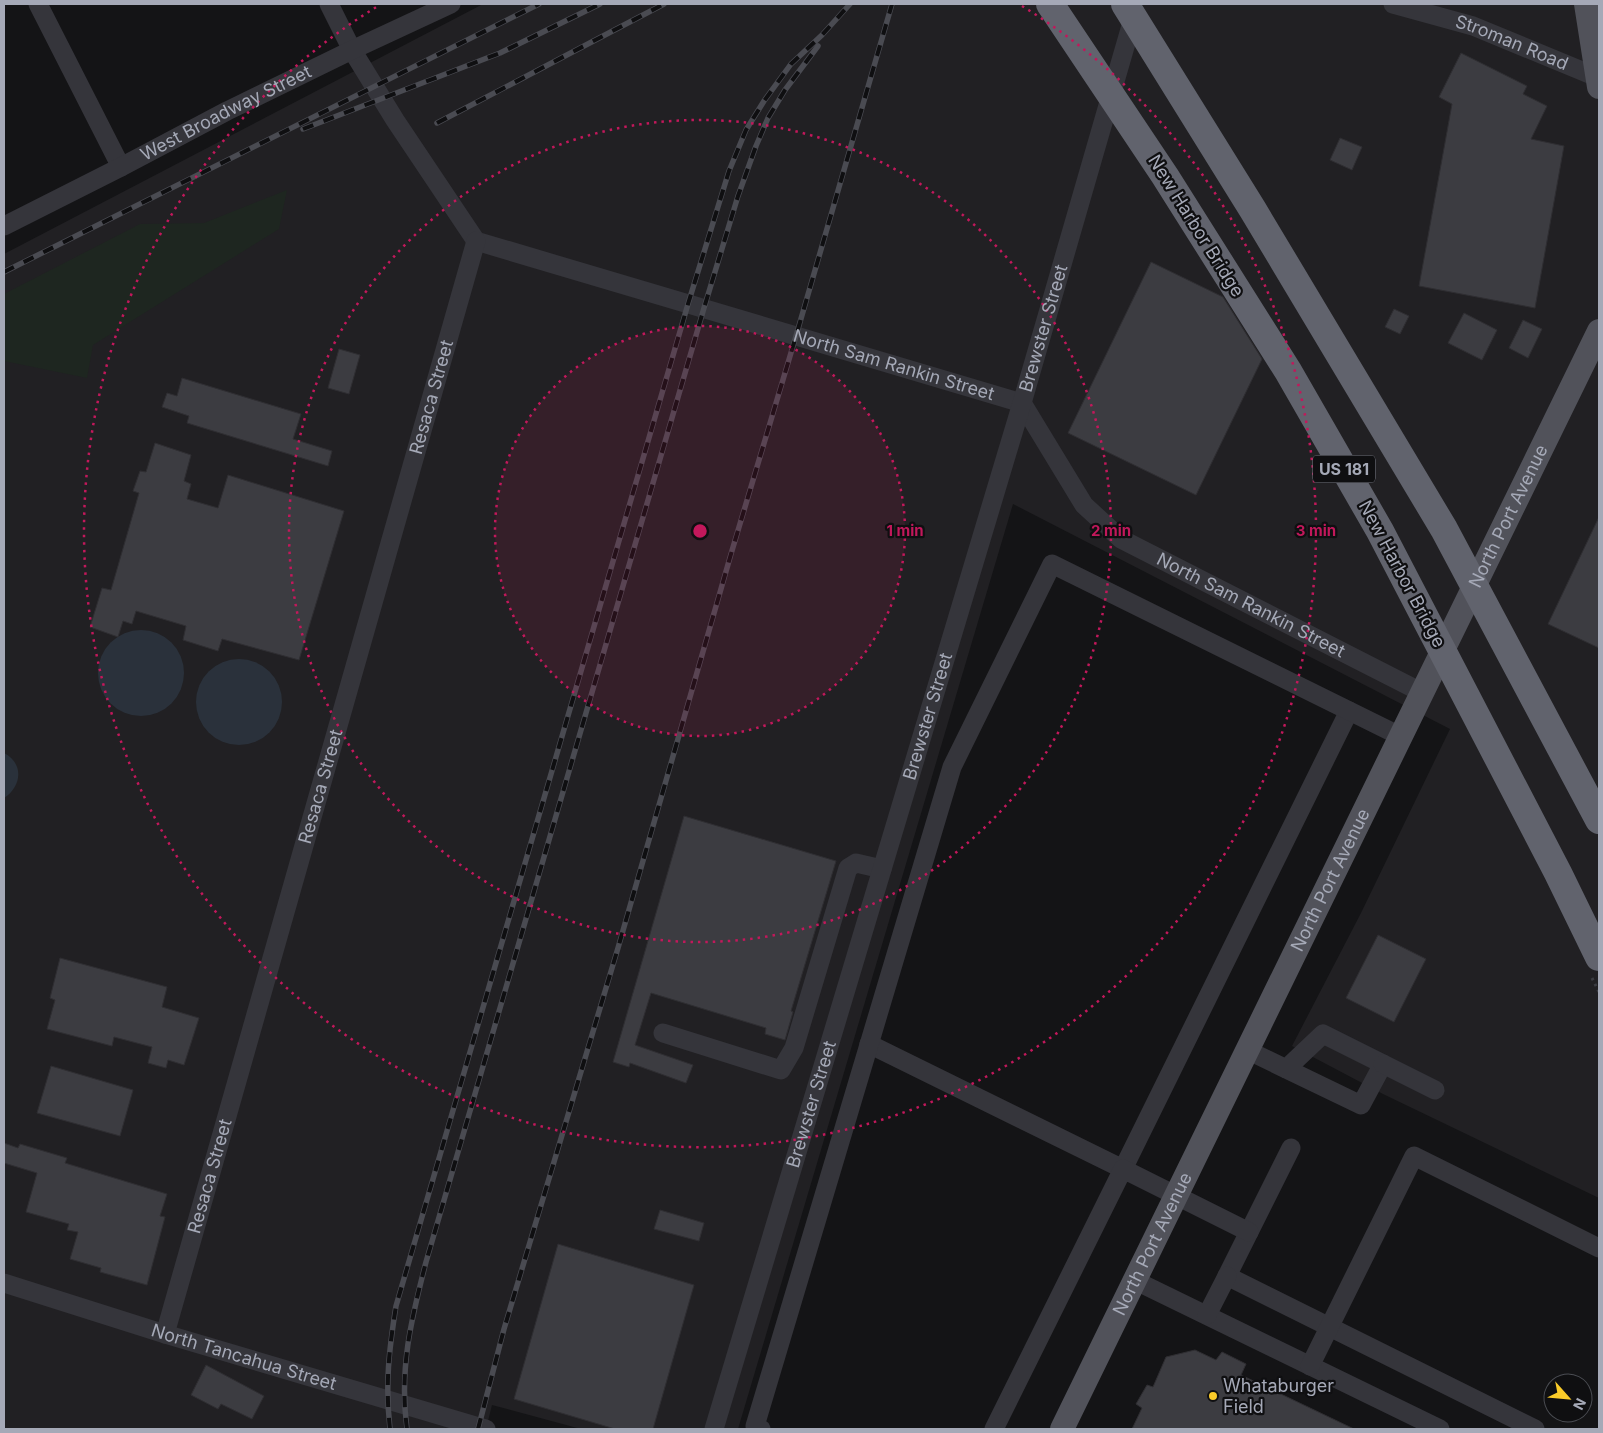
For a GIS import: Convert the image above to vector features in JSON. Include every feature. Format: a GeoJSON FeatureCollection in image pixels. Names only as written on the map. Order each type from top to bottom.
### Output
{"type":"FeatureCollection","features":[{"type":"Feature","properties":{"kind":"highway","name":"New Harbor Bridge"},"geometry":{"type":"LineString","coordinates":[[1050,4],[1165,176],[1288,371],[1380,531],[1558,873],[1595,966]]}},
{"type":"Feature","properties":{"kind":"highway","name":"US 181"},"geometry":{"type":"LineString","coordinates":[[1124,4],[1253,210],[1444,529],[1599,820]]}},
{"type":"Feature","properties":{"kind":"main road"},"geometry":{"type":"LineString","coordinates":[[1587,7],[1599,81]]}},
{"type":"Feature","properties":{"kind":"main road","name":"North Port Avenue"},"geometry":{"type":"LineString","coordinates":[[1062,1429],[1400,736],[1597,343]]}},
{"type":"Feature","properties":{"kind":"street"},"geometry":{"type":"LineString","coordinates":[[38,4],[121,167]]}},
{"type":"Feature","properties":{"kind":"street"},"geometry":{"type":"LineString","coordinates":[[329,4],[352,50],[395,120],[476,240]]}},
{"type":"Feature","properties":{"kind":"street","name":"West Broadway Street"},"geometry":{"type":"LineString","coordinates":[[4,226],[121,167],[227,110],[450,4]]}},
{"type":"Feature","properties":{"kind":"street","name":"Brewster Street"},"geometry":{"type":"LineString","coordinates":[[714,1429],[1022,402],[1137,4]]}},
{"type":"Feature","properties":{"kind":"street","name":"Stroman Road"},"geometry":{"type":"LineString","coordinates":[[1394,4],[1473,26],[1599,81]]}},
{"type":"Feature","properties":{"kind":"street","name":"North Sam Rankin Street"},"geometry":{"type":"LineString","coordinates":[[476,240],[1022,402],[1084,504],[1121,539],[1422,692]]}},
{"type":"Feature","properties":{"kind":"street","name":"Resaca Street"},"geometry":{"type":"LineString","coordinates":[[165,1334],[476,240]]}},
{"type":"Feature","properties":{"kind":"street"},"geometry":{"type":"LineString","coordinates":[[761,1429],[755,1426],[952,767],[1052,564],[1400,736]]}},
{"type":"Feature","properties":{"kind":"street"},"geometry":{"type":"LineString","coordinates":[[994,1429],[1349,710]]}},
{"type":"Feature","properties":{"kind":"street"},"geometry":{"type":"LineString","coordinates":[[663,1033],[781,1070],[794,1048],[848,868],[856,863],[882,869]]}},
{"type":"Feature","properties":{"kind":"street"},"geometry":{"type":"LineString","coordinates":[[1286,1069],[1323,1034],[1435,1090]]}},
{"type":"Feature","properties":{"kind":"street"},"geometry":{"type":"LineString","coordinates":[[870,1044],[1249,1232]]}},
{"type":"Feature","properties":{"kind":"street"},"geometry":{"type":"LineString","coordinates":[[1247,1050],[1361,1105],[1383,1064]]}},
{"type":"Feature","properties":{"kind":"street"},"geometry":{"type":"LineString","coordinates":[[1207,1315],[1291,1148]]}},
{"type":"Feature","properties":{"kind":"street"},"geometry":{"type":"LineString","coordinates":[[1310,1366],[1414,1156],[1599,1248]]}},
{"type":"Feature","properties":{"kind":"street"},"geometry":{"type":"LineString","coordinates":[[1227,1276],[1535,1429]]}},
{"type":"Feature","properties":{"kind":"street"},"geometry":{"type":"LineString","coordinates":[[1134,1280],[1440,1429]]}},
{"type":"Feature","properties":{"kind":"street","name":"North Tancahua Street"},"geometry":{"type":"LineString","coordinates":[[4,1284],[486,1429]]}},
{"type":"Feature","properties":{"kind":"path"},"geometry":{"type":"LineString","coordinates":[[1595,966],[1599,992]]}},
{"type":"Feature","properties":{"kind":"shaded area"},"geometry":{"type":"Polygon","coordinates":[[[483,4],[1599,4],[1599,1198],[1383,1094],[1292,1046],[1361,913],[1450,729],[1013,504],[738,1429],[581,1429],[492,1405],[486,1429],[4,1429],[4,254],[483,4]]]}},
{"type":"Feature","properties":{"kind":"shaded area"},"geometry":{"type":"Polygon","coordinates":[[[287,190],[279,229],[93,345],[87,378],[4,361],[4,294],[140,224],[204,223],[287,190]]]}},
{"type":"Feature","properties":{"kind":"shaded area"},"geometry":{"type":"Polygon","coordinates":[[[141,630],[158,633],[172,642],[181,656],[184,673],[181,690],[172,704],[158,713],[141,716],[124,713],[110,704],[101,690],[98,673],[101,656],[110,642],[124,633],[141,630]]]}},
{"type":"Feature","properties":{"kind":"shaded area"},"geometry":{"type":"Polygon","coordinates":[[[239,659],[256,662],[270,671],[279,685],[282,702],[279,719],[270,733],[256,742],[239,745],[222,742],[208,733],[199,719],[196,702],[199,685],[208,671],[222,662],[239,659]]]}},
{"type":"Feature","properties":{"kind":"shaded area"},"geometry":{"type":"Polygon","coordinates":[[[4,753],[15,763],[18,769],[18,776],[14,788],[4,798],[4,753]]]}},
{"type":"Feature","properties":{"kind":"building"},"geometry":{"type":"Polygon","coordinates":[[[1461,53],[1527,86],[1523,94],[1547,106],[1531,139],[1564,146],[1535,308],[1419,286],[1452,104],[1439,97],[1461,53]]]}},
{"type":"Feature","properties":{"kind":"building"},"geometry":{"type":"Polygon","coordinates":[[[1340,138],[1362,147],[1352,170],[1330,160],[1340,138]]]}},
{"type":"Feature","properties":{"kind":"building"},"geometry":{"type":"Polygon","coordinates":[[[1151,262],[1223,297],[1262,359],[1196,495],[1068,433],[1151,262]]]}},
{"type":"Feature","properties":{"kind":"building"},"geometry":{"type":"Polygon","coordinates":[[[1394,309],[1409,316],[1400,334],[1385,327],[1394,309]]]}},
{"type":"Feature","properties":{"kind":"building"},"geometry":{"type":"Polygon","coordinates":[[[1464,313],[1497,330],[1482,360],[1448,343],[1464,313]]]}},
{"type":"Feature","properties":{"kind":"building"},"geometry":{"type":"Polygon","coordinates":[[[1523,320],[1542,329],[1528,358],[1509,348],[1523,320]]]}},
{"type":"Feature","properties":{"kind":"building"},"geometry":{"type":"Polygon","coordinates":[[[339,349],[360,355],[349,394],[328,388],[339,349]]]}},
{"type":"Feature","properties":{"kind":"building"},"geometry":{"type":"Polygon","coordinates":[[[182,378],[301,414],[293,439],[332,451],[328,466],[187,423],[189,416],[162,407],[167,393],[177,396],[182,378]]]}},
{"type":"Feature","properties":{"kind":"building"},"geometry":{"type":"Polygon","coordinates":[[[155,443],[191,455],[184,481],[191,484],[187,499],[218,508],[228,475],[344,511],[299,660],[222,639],[218,651],[183,640],[186,626],[136,611],[132,624],[123,621],[118,637],[90,627],[102,588],[111,590],[139,493],[133,491],[140,471],[146,472],[155,443]]]}},
{"type":"Feature","properties":{"kind":"building"},"geometry":{"type":"Polygon","coordinates":[[[1599,517],[1599,648],[1548,624],[1599,517]]]}},
{"type":"Feature","properties":{"kind":"building"},"geometry":{"type":"Polygon","coordinates":[[[684,816],[836,861],[791,1011],[793,1012],[785,1040],[765,1034],[766,1028],[651,993],[635,1045],[693,1065],[686,1083],[630,1063],[629,1067],[613,1062],[684,816]]]}},
{"type":"Feature","properties":{"kind":"building"},"geometry":{"type":"Polygon","coordinates":[[[1378,935],[1426,959],[1394,1022],[1346,998],[1378,935]]]}},
{"type":"Feature","properties":{"kind":"building"},"geometry":{"type":"Polygon","coordinates":[[[60,958],[167,987],[162,1007],[199,1018],[184,1065],[168,1060],[166,1068],[148,1063],[152,1047],[114,1037],[112,1046],[47,1029],[55,1000],[50,998],[60,958]]]}},
{"type":"Feature","properties":{"kind":"building"},"geometry":{"type":"Polygon","coordinates":[[[51,1066],[133,1090],[120,1136],[37,1113],[51,1066]]]}},
{"type":"Feature","properties":{"kind":"building"},"geometry":{"type":"Polygon","coordinates":[[[4,1143],[18,1148],[20,1144],[67,1158],[65,1163],[167,1194],[160,1216],[165,1217],[147,1285],[100,1272],[101,1268],[70,1259],[78,1232],[67,1230],[69,1224],[26,1212],[37,1173],[4,1163],[4,1143]]]}},
{"type":"Feature","properties":{"kind":"building"},"geometry":{"type":"Polygon","coordinates":[[[660,1210],[704,1223],[699,1241],[654,1229],[660,1210]]]}},
{"type":"Feature","properties":{"kind":"building"},"geometry":{"type":"Polygon","coordinates":[[[558,1244],[694,1285],[653,1429],[615,1429],[514,1399],[558,1244]]]}},
{"type":"Feature","properties":{"kind":"building","name":"Whataburger Field"},"geometry":{"type":"Polygon","coordinates":[[[1195,1350],[1216,1360],[1222,1352],[1246,1364],[1241,1375],[1354,1429],[1132,1429],[1142,1408],[1136,1404],[1147,1385],[1153,1387],[1166,1357],[1195,1350]]]}},
{"type":"Feature","properties":{"kind":"building"},"geometry":{"type":"Polygon","coordinates":[[[206,1365],[264,1396],[252,1419],[221,1404],[218,1409],[191,1395],[206,1365]]]}},
{"type":"Feature","properties":{"kind":"railway"},"geometry":{"type":"LineString","coordinates":[[4,272],[539,4]]}},
{"type":"Feature","properties":{"kind":"railway"},"geometry":{"type":"LineString","coordinates":[[303,129],[500,53],[600,4]]}},
{"type":"Feature","properties":{"kind":"railway"},"geometry":{"type":"LineString","coordinates":[[437,123],[664,4]]}},
{"type":"Feature","properties":{"kind":"railway"},"geometry":{"type":"LineString","coordinates":[[390,1429],[388,1367],[396,1306],[688,304],[729,171],[746,130],[764,101],[791,64],[822,35],[850,4]]}},
{"type":"Feature","properties":{"kind":"railway"},"geometry":{"type":"LineString","coordinates":[[478,1429],[504,1329],[618,948],[892,4]]}},
{"type":"Feature","properties":{"kind":"railway"},"geometry":{"type":"LineString","coordinates":[[407,1429],[404,1386],[408,1345],[426,1262],[704,308],[738,196],[768,118],[785,90],[818,46]]}},
{"type":"Feature","properties":{"kind":"place","name":"Whataburger Field"},"geometry":{"type":"Point","coordinates":[1213,1396]}}]}
